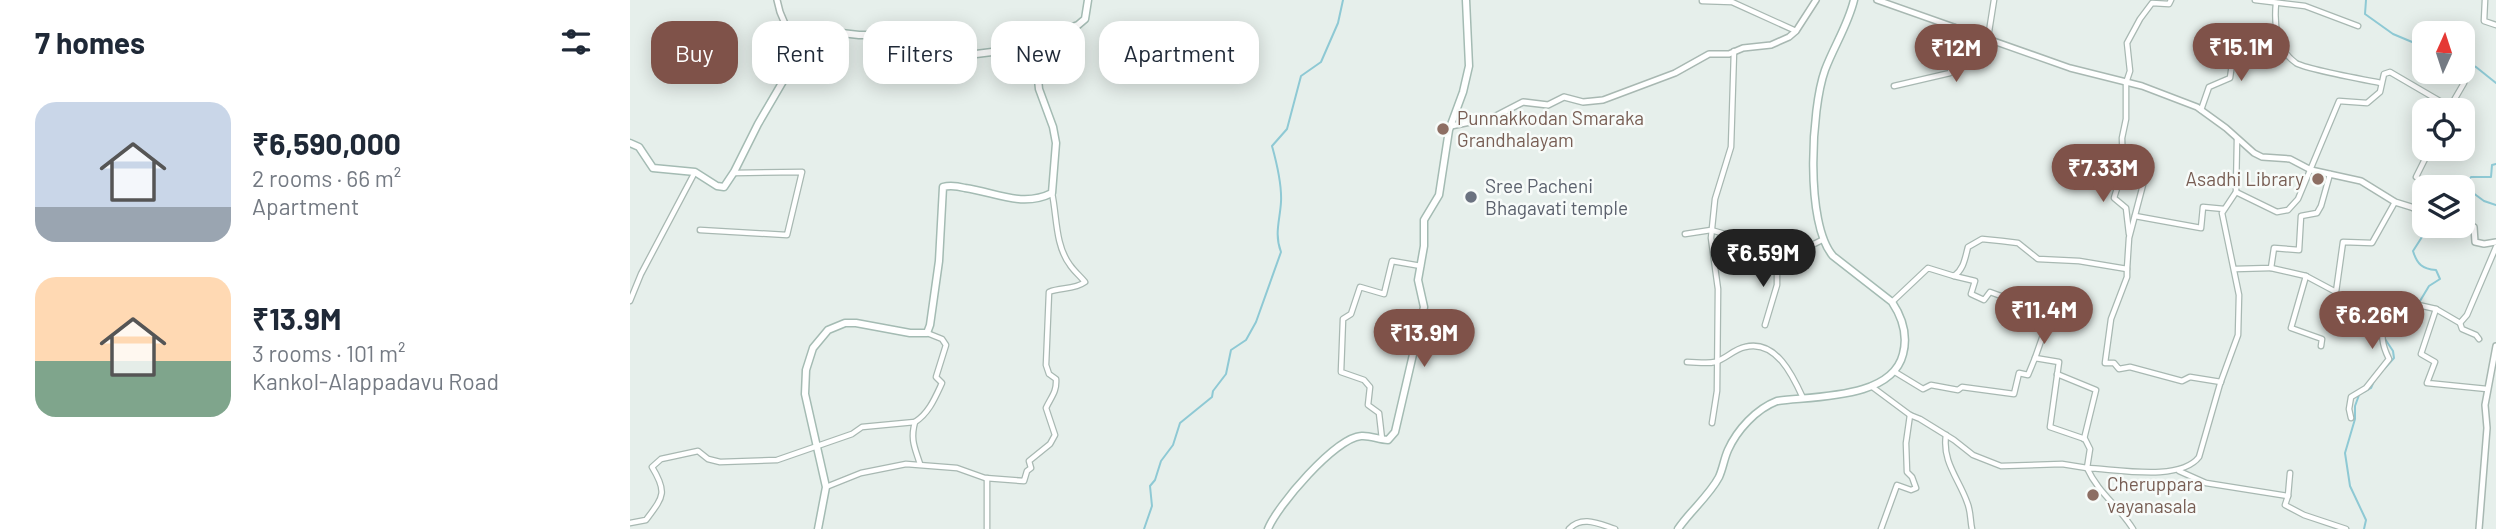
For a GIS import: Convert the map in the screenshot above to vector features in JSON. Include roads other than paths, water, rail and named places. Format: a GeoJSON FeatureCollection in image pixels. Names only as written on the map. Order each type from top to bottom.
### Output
{"type":"FeatureCollection","features":[{"type":"Feature","properties":{"kind":"main road"},"geometry":{"type":"LineString","coordinates":[[1083,21],[1088,0]]}},
{"type":"Feature","properties":{"kind":"main road"},"geometry":{"type":"LineString","coordinates":[[1268,529],[1275,513],[1312,470],[1343,444],[1360,436],[1383,440],[1392,437],[1395,432],[1424,307],[1419,288],[1424,220],[1439,195],[1446,142],[1469,66],[1466,0]]}},
{"type":"Feature","properties":{"kind":"main road"},"geometry":{"type":"LineString","coordinates":[[1678,529],[1718,478],[1732,442],[1748,421],[1768,404],[1845,393],[1870,386],[1888,379],[1902,360],[1905,333],[1898,310],[1892,302],[1833,256],[1822,240],[1817,216],[1814,120],[1825,70],[1851,13],[1854,0]]}},
{"type":"Feature","properties":{"kind":"main road"},"geometry":{"type":"LineString","coordinates":[[849,34],[893,34],[928,43],[952,57],[991,52]]}},
{"type":"Feature","properties":{"kind":"main road"},"geometry":{"type":"LineString","coordinates":[[630,143],[639,147],[653,168],[695,172],[720,187],[727,184],[734,173],[781,84]]}},
{"type":"Feature","properties":{"kind":"main road"},"geometry":{"type":"LineString","coordinates":[[818,529],[826,487],[805,394],[806,370],[813,348],[828,330],[837,325],[856,323],[911,333],[927,333],[939,261],[943,187],[982,190],[1017,200],[1033,200],[1052,193],[1056,143],[1038,84]]}},
{"type":"Feature","properties":{"kind":"street"},"geometry":{"type":"LineString","coordinates":[[777,0],[784,21]]}},
{"type":"Feature","properties":{"kind":"street"},"geometry":{"type":"LineString","coordinates":[[1451,127],[1494,117],[1523,102],[1554,104],[1564,97],[1583,102],[1603,100],[1675,73],[1709,54],[1771,45],[1789,37],[1816,0]]}},
{"type":"Feature","properties":{"kind":"street"},"geometry":{"type":"LineString","coordinates":[[1877,0],[2070,68],[2142,86],[2201,110],[2262,157],[2290,159],[2311,170],[2361,181],[2395,202],[2412,208]]}},
{"type":"Feature","properties":{"kind":"street"},"geometry":{"type":"LineString","coordinates":[[1988,38],[1994,0]]}},
{"type":"Feature","properties":{"kind":"street"},"geometry":{"type":"LineString","coordinates":[[2171,0],[2169,4],[2152,3],[2127,43],[2130,71],[2126,83],[2126,120],[2122,138],[2123,169],[2114,198],[2126,208],[2129,238],[2127,276],[2111,318],[2105,363],[2114,363],[2119,369],[2130,367],[2182,381],[2190,377],[2221,382]]}},
{"type":"Feature","properties":{"kind":"street"},"geometry":{"type":"LineString","coordinates":[[2255,0],[2305,6],[2358,26]]}},
{"type":"Feature","properties":{"kind":"street"},"geometry":{"type":"LineString","coordinates":[[2485,0],[2484,20],[2496,25]]}},
{"type":"Feature","properties":{"kind":"street"},"geometry":{"type":"LineString","coordinates":[[1702,1],[1732,2],[1796,30]]}},
{"type":"Feature","properties":{"kind":"street"},"geometry":{"type":"LineString","coordinates":[[2276,3],[2274,29],[2283,48],[2296,63],[2381,83]]}},
{"type":"Feature","properties":{"kind":"street"},"geometry":{"type":"LineString","coordinates":[[1894,86],[1950,73],[1954,26]]}},
{"type":"Feature","properties":{"kind":"street"},"geometry":{"type":"LineString","coordinates":[[2201,110],[2209,87],[2230,78],[2233,57],[2229,42]]}},
{"type":"Feature","properties":{"kind":"street"},"geometry":{"type":"LineString","coordinates":[[1712,423],[1717,391],[1718,289],[1710,238],[1715,199],[1731,147],[1734,51]]}},
{"type":"Feature","properties":{"kind":"street"},"geometry":{"type":"LineString","coordinates":[[2236,192],[2277,212],[2288,209],[2298,199],[2339,101],[2367,103],[2380,92],[2384,74],[2390,72],[2431,98]]}},
{"type":"Feature","properties":{"kind":"street"},"geometry":{"type":"LineString","coordinates":[[1870,386],[1973,455],[2001,466],[2055,464],[2130,471],[2178,470],[2194,463],[2199,457],[2238,335],[2239,295],[2222,213],[2236,192],[2238,139]]}},
{"type":"Feature","properties":{"kind":"street"},"geometry":{"type":"LineString","coordinates":[[2123,169],[2144,181],[2129,238]]}},
{"type":"Feature","properties":{"kind":"street"},"geometry":{"type":"LineString","coordinates":[[630,300],[640,274],[695,172]]}},
{"type":"Feature","properties":{"kind":"street"},"geometry":{"type":"LineString","coordinates":[[699,230],[787,235],[802,172],[734,173]]}},
{"type":"Feature","properties":{"kind":"street"},"geometry":{"type":"LineString","coordinates":[[2271,268],[2274,248],[2299,250],[2301,216],[2317,213],[2322,206],[2331,173]]}},
{"type":"Feature","properties":{"kind":"street"},"geometry":{"type":"LineString","coordinates":[[826,487],[861,473],[906,464],[957,468],[987,478],[1024,481],[1031,468],[1029,461],[1050,444],[1055,436],[1046,408],[1055,395],[1056,384],[1056,379],[1049,374],[1046,365],[1049,292],[1077,287],[1085,282],[1069,264],[1063,250],[1056,229],[1052,193]]}},
{"type":"Feature","properties":{"kind":"street"},"geometry":{"type":"LineString","coordinates":[[2235,269],[2271,268],[2306,276],[2336,292],[2343,242],[2371,243],[2395,202]]}},
{"type":"Feature","properties":{"kind":"street"},"geometry":{"type":"LineString","coordinates":[[2135,216],[2201,228],[2203,207],[2224,209]]}},
{"type":"Feature","properties":{"kind":"street"},"geometry":{"type":"LineString","coordinates":[[1685,234],[1712,230],[1745,240],[1771,254],[1777,285],[1765,325]]}},
{"type":"Feature","properties":{"kind":"street"},"geometry":{"type":"LineString","coordinates":[[2475,238],[2475,242],[2484,244],[2496,242]]}},
{"type":"Feature","properties":{"kind":"street"},"geometry":{"type":"LineString","coordinates":[[1947,275],[1958,274],[1964,264],[1968,247],[1982,239],[2018,243],[2038,258],[2127,268]]}},
{"type":"Feature","properties":{"kind":"street"},"geometry":{"type":"LineString","coordinates":[[1771,254],[1776,246],[1810,246],[1822,240]]}},
{"type":"Feature","properties":{"kind":"street"},"geometry":{"type":"LineString","coordinates":[[2460,323],[2468,315],[2496,247]]}},
{"type":"Feature","properties":{"kind":"street"},"geometry":{"type":"LineString","coordinates":[[1383,440],[1379,413],[1368,405],[1370,387],[1364,380],[1341,372],[1343,319],[1351,314],[1360,287],[1384,293],[1392,261],[1420,266]]}},
{"type":"Feature","properties":{"kind":"street"},"geometry":{"type":"LineString","coordinates":[[1892,302],[1928,268],[1975,281],[1971,294],[1984,300],[1990,292],[2001,296],[2006,302],[2014,303],[2021,315],[2048,321],[2028,375],[2019,373],[2014,394],[1931,385],[1923,389],[1895,372]]}},
{"type":"Feature","properties":{"kind":"street"},"geometry":{"type":"LineString","coordinates":[[2306,276],[2291,328],[2322,339],[2321,346]]}},
{"type":"Feature","properties":{"kind":"street"},"geometry":{"type":"LineString","coordinates":[[2351,418],[2348,409],[2351,397],[2366,388],[2389,359],[2381,337],[2384,326],[2392,317],[2418,304],[2436,309],[2460,323],[2462,329],[2479,339]]}},
{"type":"Feature","properties":{"kind":"street"},"geometry":{"type":"LineString","coordinates":[[2436,309],[2421,354],[2435,362],[2427,383],[2487,389]]}},
{"type":"Feature","properties":{"kind":"street"},"geometry":{"type":"LineString","coordinates":[[643,529],[646,520],[661,501],[662,483],[652,467],[662,459],[698,451],[708,459],[720,462],[777,460],[852,434],[862,427],[915,422],[923,417],[934,402],[942,383],[936,377],[946,345],[942,339],[927,333]]}},
{"type":"Feature","properties":{"kind":"street"},"geometry":{"type":"LineString","coordinates":[[2479,529],[2487,428],[2485,405],[2496,346]]}},
{"type":"Feature","properties":{"kind":"street"},"geometry":{"type":"LineString","coordinates":[[1687,362],[1716,362],[1745,347],[1763,347],[1777,355],[1793,376],[1803,398]]}},
{"type":"Feature","properties":{"kind":"street"},"geometry":{"type":"LineString","coordinates":[[2035,358],[2059,362],[2050,426],[2084,439],[2090,449],[2087,468],[2098,490],[2121,510],[2133,529]]}},
{"type":"Feature","properties":{"kind":"street"},"geometry":{"type":"LineString","coordinates":[[2057,374],[2096,390],[2084,439]]}},
{"type":"Feature","properties":{"kind":"street"},"geometry":{"type":"LineString","coordinates":[[1881,529],[1898,485],[1911,490],[1916,488],[1907,472],[1906,464],[1910,415]]}},
{"type":"Feature","properties":{"kind":"street"},"geometry":{"type":"LineString","coordinates":[[915,422],[911,437],[920,464]]}},
{"type":"Feature","properties":{"kind":"street"},"geometry":{"type":"LineString","coordinates":[[1946,435],[1945,444],[1951,471],[1966,499],[1972,529]]}},
{"type":"Feature","properties":{"kind":"street"},"geometry":{"type":"LineString","coordinates":[[2178,470],[2206,483],[2288,496]]}},
{"type":"Feature","properties":{"kind":"street"},"geometry":{"type":"LineString","coordinates":[[2290,473],[2285,505],[2304,515],[2346,529]]}},
{"type":"Feature","properties":{"kind":"street"},"geometry":{"type":"LineString","coordinates":[[987,478],[987,529]]}},
{"type":"Feature","properties":{"kind":"street"},"geometry":{"type":"LineString","coordinates":[[630,523],[646,520]]}},
{"type":"Feature","properties":{"kind":"street"},"geometry":{"type":"LineString","coordinates":[[1569,529],[1577,522],[1587,520],[1615,529]]}},
{"type":"Feature","properties":{"kind":"waterway"},"geometry":{"type":"LineString","coordinates":[[1144,529],[1152,506],[1150,486],[1155,480],[1161,461],[1173,445],[1180,423],[1212,397],[1213,391],[1226,374],[1231,350],[1246,340],[1256,322],[1281,252],[1278,233],[1281,188],[1272,146],[1287,129],[1301,76],[1321,62],[1338,23],[1343,0]]}},
{"type":"Feature","properties":{"kind":"waterway"},"geometry":{"type":"LineString","coordinates":[[2366,0],[2365,14],[2393,34],[2412,42]]}},
{"type":"Feature","properties":{"kind":"waterway"},"geometry":{"type":"LineString","coordinates":[[2475,67],[2496,83]]}},
{"type":"Feature","properties":{"kind":"waterway"},"geometry":{"type":"LineString","coordinates":[[2475,177],[2491,177],[2492,165],[2496,164]]}},
{"type":"Feature","properties":{"kind":"waterway"},"geometry":{"type":"LineString","coordinates":[[2475,194],[2496,205]]}},
{"type":"Feature","properties":{"kind":"waterway"},"geometry":{"type":"LineString","coordinates":[[2387,327],[2417,306],[2429,286],[2440,279],[2436,270],[2421,265],[2416,259],[2413,251],[2421,238]]}},
{"type":"Feature","properties":{"kind":"waterway"},"geometry":{"type":"LineString","coordinates":[[2384,369],[2394,358],[2385,339]]}},
{"type":"Feature","properties":{"kind":"waterway"},"geometry":{"type":"LineString","coordinates":[[2364,392],[2371,388],[2374,381]]}},
{"type":"Feature","properties":{"kind":"waterway"},"geometry":{"type":"LineString","coordinates":[[2359,395],[2345,453],[2350,486],[2366,520],[2364,529]]}},
{"type":"Feature","properties":{"kind":"place","name":"Punnakkodan Smaraka Grandhalayam"},"geometry":{"type":"Point","coordinates":[1443,129]}},
{"type":"Feature","properties":{"kind":"place","name":"Asadhi Library"},"geometry":{"type":"Point","coordinates":[2318,179]}},
{"type":"Feature","properties":{"kind":"place","name":"Sree Pacheni Bhagavati temple"},"geometry":{"type":"Point","coordinates":[1471,197]}},
{"type":"Feature","properties":{"kind":"place","name":"Cheruppara vayanasala"},"geometry":{"type":"Point","coordinates":[2093,495]}}]}
